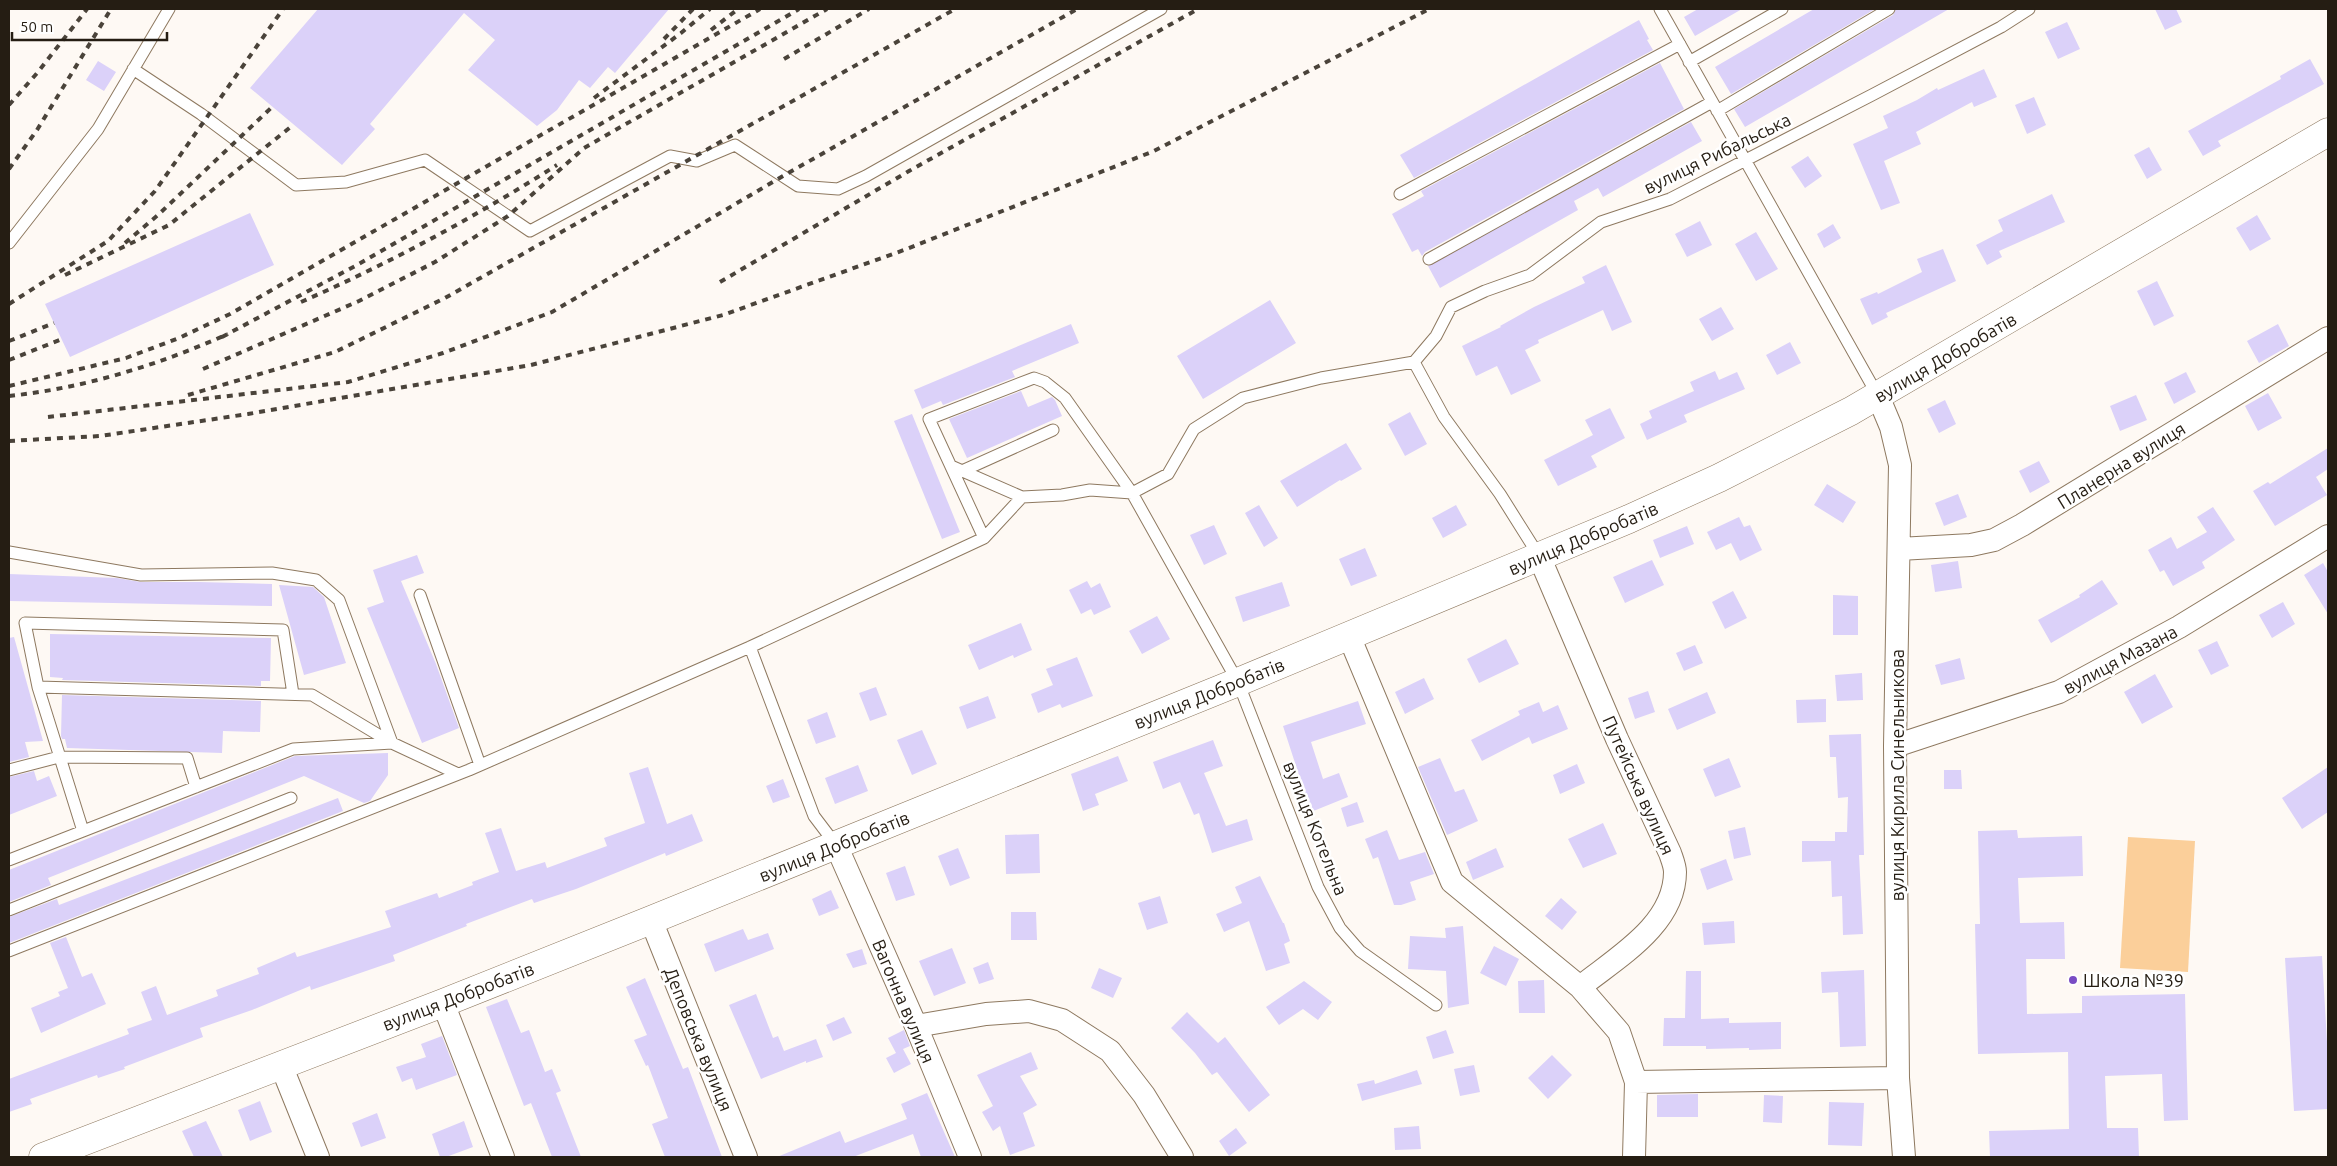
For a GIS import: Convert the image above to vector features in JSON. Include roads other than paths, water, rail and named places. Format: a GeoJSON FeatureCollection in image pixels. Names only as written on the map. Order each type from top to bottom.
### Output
{"type":"FeatureCollection","features":[{"type":"Feature","properties":{"kind":"street","name":"вулиця Добробатів"},"geometry":{"type":"LineString","coordinates":[[43,1157],[651,920],[1238,682],[1629,519],[1719,478],[1878,396],[2328,132]]}},
{"type":"Feature","properties":{"kind":"street","name":"Планерна вулиця"},"geometry":{"type":"LineString","coordinates":[[1899,549],[1970,545],[1994,540],[2022,526],[2328,338]]}},
{"type":"Feature","properties":{"kind":"street","name":"вулиця Кирила Синельникова"},"geometry":{"type":"LineString","coordinates":[[1878,396],[1891,427],[1900,465],[1896,746],[1898,1078],[1904,1157]]}},
{"type":"Feature","properties":{"kind":"street","name":"вулиця Мазана"},"geometry":{"type":"LineString","coordinates":[[1896,746],[2059,692],[2179,628],[2328,536]]}},
{"type":"Feature","properties":{"kind":"street","name":"Путейська вулиця"},"geometry":{"type":"LineString","coordinates":[[1539,556],[1617,739],[1670,853],[1676,870],[1673,892],[1663,914],[1642,937],[1580,987]]}},
{"type":"Feature","properties":{"kind":"street"},"geometry":{"type":"LineString","coordinates":[[1349,636],[1452,882],[1580,987],[1619,1032],[1636,1082],[1634,1157]]}},
{"type":"Feature","properties":{"kind":"street","name":"Вагонна вулиця"},"geometry":{"type":"LineString","coordinates":[[836,845],[916,1026],[970,1157]]}},
{"type":"Feature","properties":{"kind":"street","name":"Деповська вулиця"},"geometry":{"type":"LineString","coordinates":[[651,920],[746,1157]]}},
{"type":"Feature","properties":{"kind":"street"},"geometry":{"type":"LineString","coordinates":[[442,1003],[503,1157]]}},
{"type":"Feature","properties":{"kind":"street"},"geometry":{"type":"LineString","coordinates":[[916,1026],[986,1014],[1029,1010],[1062,1020],[1110,1051],[1144,1095],[1182,1157]]}},
{"type":"Feature","properties":{"kind":"street"},"geometry":{"type":"LineString","coordinates":[[281,1065],[318,1157]]}},
{"type":"Feature","properties":{"kind":"street"},"geometry":{"type":"LineString","coordinates":[[1636,1082],[1898,1078]]}},
{"type":"Feature","properties":{"kind":"lane"},"geometry":{"type":"LineString","coordinates":[[9,243],[98,129],[169,9]]}},
{"type":"Feature","properties":{"kind":"lane"},"geometry":{"type":"LineString","coordinates":[[133,69],[201,114],[296,185],[346,182],[425,160],[530,231],[670,156],[698,161],[735,145],[798,186],[838,189],[866,176],[1162,9]]}},
{"type":"Feature","properties":{"kind":"lane"},"geometry":{"type":"LineString","coordinates":[[1660,9],[1878,396]]}},
{"type":"Feature","properties":{"kind":"lane"},"geometry":{"type":"LineString","coordinates":[[1689,62],[1782,9]]}},
{"type":"Feature","properties":{"kind":"lane"},"geometry":{"type":"LineString","coordinates":[[1429,260],[1889,9]]}},
{"type":"Feature","properties":{"kind":"lane","name":"вулиця Рибальська"},"geometry":{"type":"LineString","coordinates":[[1414,362],[1436,336],[1451,307],[1485,291],[1530,275],[1601,222],[1670,199],[2001,27],[2029,9]]}},
{"type":"Feature","properties":{"kind":"lane"},"geometry":{"type":"LineString","coordinates":[[1400,194],[1680,44]]}},
{"type":"Feature","properties":{"kind":"lane"},"geometry":{"type":"LineString","coordinates":[[956,468],[1022,496],[1062,495],[1090,490],[1132,493],[1168,474],[1194,429],[1243,398],[1321,378],[1414,362],[1444,417],[1500,494],[1539,556]]}},
{"type":"Feature","properties":{"kind":"lane","name":"вулиця Котельна"},"geometry":{"type":"LineString","coordinates":[[956,468],[930,419],[1034,378],[1045,382],[1065,398],[1132,493],[1238,682],[1318,887],[1340,928],[1360,951],[1436,1005]]}},
{"type":"Feature","properties":{"kind":"lane"},"geometry":{"type":"LineString","coordinates":[[956,468],[1053,430]]}},
{"type":"Feature","properties":{"kind":"lane"},"geometry":{"type":"LineString","coordinates":[[956,468],[984,538]]}},
{"type":"Feature","properties":{"kind":"lane"},"geometry":{"type":"LineString","coordinates":[[9,951],[480,765],[750,647],[984,538],[1022,496]]}},
{"type":"Feature","properties":{"kind":"lane"},"geometry":{"type":"LineString","coordinates":[[9,552],[141,575],[272,573],[316,580],[339,600],[392,743]]}},
{"type":"Feature","properties":{"kind":"lane"},"geometry":{"type":"LineString","coordinates":[[420,595],[480,765]]}},
{"type":"Feature","properties":{"kind":"lane"},"geometry":{"type":"LineString","coordinates":[[83,831],[38,687],[25,623],[283,630],[293,694]]}},
{"type":"Feature","properties":{"kind":"lane"},"geometry":{"type":"LineString","coordinates":[[750,647],[814,816],[836,845]]}},
{"type":"Feature","properties":{"kind":"lane"},"geometry":{"type":"LineString","coordinates":[[38,687],[312,695],[392,743],[458,774]]}},
{"type":"Feature","properties":{"kind":"lane"},"geometry":{"type":"LineString","coordinates":[[9,860],[293,749],[392,743]]}},
{"type":"Feature","properties":{"kind":"lane"},"geometry":{"type":"LineString","coordinates":[[9,770],[59,756],[187,758],[196,787]]}},
{"type":"Feature","properties":{"kind":"lane"},"geometry":{"type":"LineString","coordinates":[[9,910],[291,798]]}},
{"type":"Feature","properties":{"kind":"railway"},"geometry":{"type":"LineString","coordinates":[[9,105],[38,72],[87,9]]}},
{"type":"Feature","properties":{"kind":"railway"},"geometry":{"type":"LineString","coordinates":[[9,169],[37,130],[111,9]]}},
{"type":"Feature","properties":{"kind":"railway"},"geometry":{"type":"LineString","coordinates":[[9,304],[108,241],[155,191],[283,9]]}},
{"type":"Feature","properties":{"kind":"railway"},"geometry":{"type":"LineString","coordinates":[[664,39],[693,9]]}},
{"type":"Feature","properties":{"kind":"railway"},"geometry":{"type":"LineString","coordinates":[[594,98],[710,9]]}},
{"type":"Feature","properties":{"kind":"railway"},"geometry":{"type":"LineString","coordinates":[[711,30],[738,9]]}},
{"type":"Feature","properties":{"kind":"railway"},"geometry":{"type":"LineString","coordinates":[[9,386],[126,358],[179,338],[230,314],[760,9]]}},
{"type":"Feature","properties":{"kind":"railway"},"geometry":{"type":"LineString","coordinates":[[222,337],[357,265],[799,9]]}},
{"type":"Feature","properties":{"kind":"railway"},"geometry":{"type":"LineString","coordinates":[[203,369],[359,301],[435,262],[508,216],[584,148],[827,9]]}},
{"type":"Feature","properties":{"kind":"railway"},"geometry":{"type":"LineString","coordinates":[[784,59],[869,9]]}},
{"type":"Feature","properties":{"kind":"railway"},"geometry":{"type":"LineString","coordinates":[[188,395],[335,352],[445,298],[955,9]]}},
{"type":"Feature","properties":{"kind":"railway"},"geometry":{"type":"LineString","coordinates":[[48,417],[348,382],[443,353],[552,312],[783,176],[1077,9]]}},
{"type":"Feature","properties":{"kind":"railway"},"geometry":{"type":"LineString","coordinates":[[720,282],[909,171],[1198,9]]}},
{"type":"Feature","properties":{"kind":"railway"},"geometry":{"type":"LineString","coordinates":[[9,441],[100,436],[248,414],[531,365],[723,315],[904,250],[1154,151],[1429,9]]}},
{"type":"Feature","properties":{"kind":"railway"},"geometry":{"type":"LineString","coordinates":[[125,243],[158,215],[272,107]]}},
{"type":"Feature","properties":{"kind":"railway"},"geometry":{"type":"LineString","coordinates":[[65,275],[169,225],[293,125]]}},
{"type":"Feature","properties":{"kind":"railway"},"geometry":{"type":"LineString","coordinates":[[301,302],[432,238],[495,203],[557,165]]}},
{"type":"Feature","properties":{"kind":"railway"},"geometry":{"type":"LineString","coordinates":[[9,341],[54,323]]}},
{"type":"Feature","properties":{"kind":"railway"},"geometry":{"type":"LineString","coordinates":[[9,396],[65,387],[121,374],[175,356],[228,334]]}},
{"type":"Feature","properties":{"kind":"railway"},"geometry":{"type":"LineString","coordinates":[[9,360],[62,339]]}},
{"type":"Feature","properties":{"kind":"place","name":"Школа №39"},"geometry":{"type":"Point","coordinates":[2073,980]}}]}
